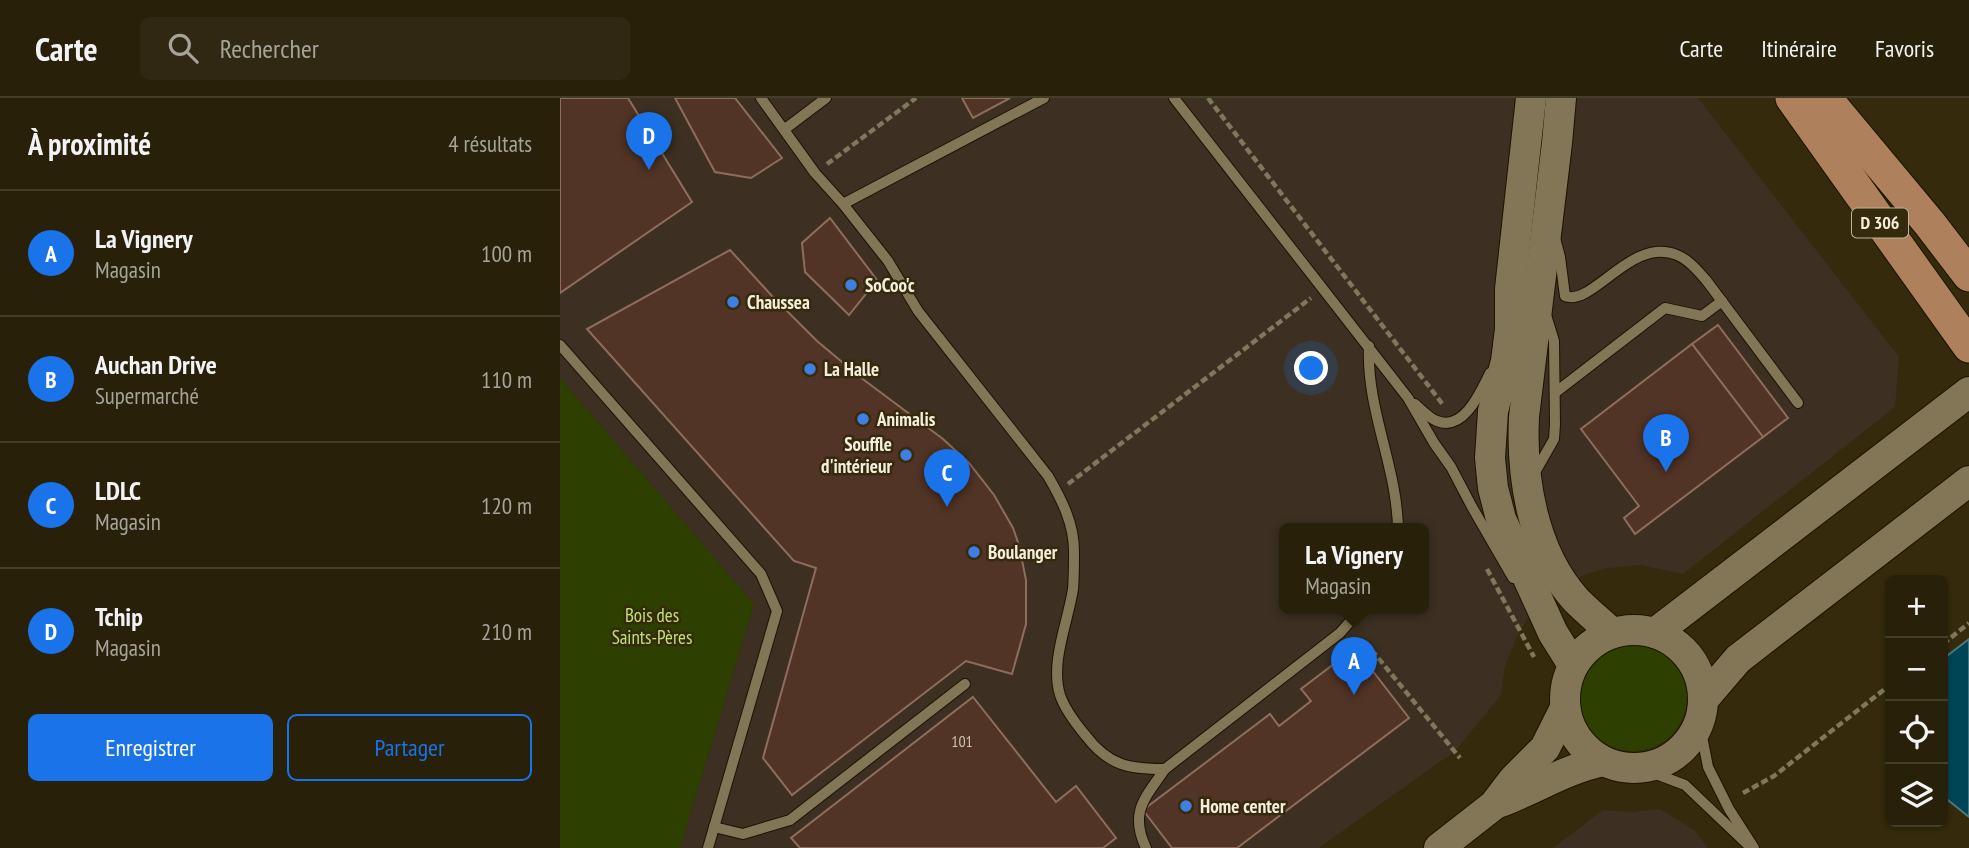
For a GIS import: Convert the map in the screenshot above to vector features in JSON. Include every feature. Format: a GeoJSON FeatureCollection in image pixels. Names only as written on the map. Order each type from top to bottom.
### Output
{"type":"FeatureCollection","features":[{"type":"Feature","properties":{"kind":"main road","name":"D 306"},"geometry":{"type":"LineString","coordinates":[[1793,98],[1969,346]]}},
{"type":"Feature","properties":{"kind":"main road","name":"D 306"},"geometry":{"type":"LineString","coordinates":[[1825,98],[1969,275]]}},
{"type":"Feature","properties":{"kind":"street"},"geometry":{"type":"LineString","coordinates":[[1531,98],[1510,289],[1510,329],[1506,361],[1493,411],[1490,458],[1493,488],[1501,519],[1515,554],[1553,633],[1573,665]]}},
{"type":"Feature","properties":{"kind":"street"},"geometry":{"type":"LineString","coordinates":[[1561,98],[1524,417],[1523,448],[1527,485],[1536,524],[1548,557],[1576,600],[1612,633]]}},
{"type":"Feature","properties":{"kind":"street"},"geometry":{"type":"LineString","coordinates":[[1655,633],[1969,392]]}},
{"type":"Feature","properties":{"kind":"street"},"geometry":{"type":"LineString","coordinates":[[1701,710],[1700,678],[1690,658],[1675,643],[1655,633],[1633,629],[1612,633],[1596,640],[1583,651],[1573,665],[1565,686],[1565,708],[1572,730],[1585,748],[1603,761],[1621,767],[1640,768],[1660,763],[1677,753],[1690,738],[1701,710],[1738,659],[1969,481]]}},
{"type":"Feature","properties":{"kind":"street"},"geometry":{"type":"LineString","coordinates":[[1439,848],[1494,804],[1513,780],[1545,748],[1565,708]]}},
{"type":"Feature","properties":{"kind":"street"},"geometry":{"type":"LineString","coordinates":[[1494,804],[1521,795],[1564,772],[1603,761]]}},
{"type":"Feature","properties":{"kind":"lane"},"geometry":{"type":"LineString","coordinates":[[761,98],[815,173],[888,261],[918,311],[1058,492],[1072,524],[1074,549],[1073,587],[1057,668],[1060,693],[1077,725],[1093,746],[1113,762],[1136,769],[1165,769]]}},
{"type":"Feature","properties":{"kind":"lane"},"geometry":{"type":"LineString","coordinates":[[785,129],[826,98]]}},
{"type":"Feature","properties":{"kind":"lane"},"geometry":{"type":"LineString","coordinates":[[843,204],[1044,98]]}},
{"type":"Feature","properties":{"kind":"lane"},"geometry":{"type":"LineString","coordinates":[[1174,98],[1408,398],[1451,467],[1517,585]]}},
{"type":"Feature","properties":{"kind":"lane"},"geometry":{"type":"LineString","coordinates":[[1548,219],[1560,257],[1564,296],[1571,298],[1583,294],[1630,261],[1646,254],[1676,255],[1692,265],[1722,301],[1798,403]]}},
{"type":"Feature","properties":{"kind":"lane"},"geometry":{"type":"LineString","coordinates":[[1408,398],[1437,421],[1455,421],[1464,415],[1492,368],[1510,289]]}},
{"type":"Feature","properties":{"kind":"lane"},"geometry":{"type":"LineString","coordinates":[[1527,485],[1554,439],[1554,341],[1539,297]]}},
{"type":"Feature","properties":{"kind":"lane"},"geometry":{"type":"LineString","coordinates":[[1556,392],[1665,308],[1702,316],[1722,301]]}},
{"type":"Feature","properties":{"kind":"lane"},"geometry":{"type":"LineString","coordinates":[[560,345],[761,574],[777,611],[708,848]]}},
{"type":"Feature","properties":{"kind":"lane"},"geometry":{"type":"LineString","coordinates":[[1369,346],[1368,372],[1377,419],[1394,477],[1398,523]]}},
{"type":"Feature","properties":{"kind":"lane"},"geometry":{"type":"LineString","coordinates":[[1524,597],[1553,633]]}},
{"type":"Feature","properties":{"kind":"lane"},"geometry":{"type":"LineString","coordinates":[[1146,848],[1137,830],[1141,804],[1165,769],[1340,633],[1356,614]]}},
{"type":"Feature","properties":{"kind":"lane"},"geometry":{"type":"LineString","coordinates":[[714,827],[743,834],[790,820],[965,684]]}},
{"type":"Feature","properties":{"kind":"lane"},"geometry":{"type":"LineString","coordinates":[[1701,710],[1708,767],[1752,848]]}},
{"type":"Feature","properties":{"kind":"lane"},"geometry":{"type":"LineString","coordinates":[[1640,768],[1685,785],[1752,848]]}},
{"type":"Feature","properties":{"kind":"lane"},"geometry":{"type":"LineString","coordinates":[[743,834],[743,848]]}},
{"type":"Feature","properties":{"kind":"path"},"geometry":{"type":"LineString","coordinates":[[815,173],[916,98]]}},
{"type":"Feature","properties":{"kind":"path"},"geometry":{"type":"LineString","coordinates":[[1058,492],[1313,296]]}},
{"type":"Feature","properties":{"kind":"path"},"geometry":{"type":"LineString","coordinates":[[1948,640],[1969,623]]}},
{"type":"Feature","properties":{"kind":"path"},"geometry":{"type":"LineString","coordinates":[[1340,633],[1376,654],[1460,758]]}},
{"type":"Feature","properties":{"kind":"path"},"geometry":{"type":"LineString","coordinates":[[1743,793],[1774,776],[1885,689]]}},
{"type":"Feature","properties":{"kind":"shaded area"},"geometry":{"type":"Polygon","coordinates":[[[560,98],[1698,98],[1899,357],[1895,407],[1683,574],[1641,565],[1607,568],[1584,575],[1546,598],[1531,613],[1517,636],[1505,666],[1501,695],[1455,751],[1319,848],[680,848],[754,604],[560,378],[560,98]]]}},
{"type":"Feature","properties":{"kind":"shaded area"},"geometry":{"type":"Polygon","coordinates":[[[1660,809],[1695,831],[1708,848],[1553,848],[1603,810],[1632,812],[1660,809]]]}},
{"type":"Feature","properties":{"kind":"green space","name":"Bois des Saints-Pères"},"geometry":{"type":"Polygon","coordinates":[[[560,378],[754,604],[680,848],[560,848],[560,378]]]}},
{"type":"Feature","properties":{"kind":"green space"},"geometry":{"type":"Polygon","coordinates":[[[1633,643],[1654,647],[1671,659],[1683,676],[1687,697],[1683,718],[1671,735],[1654,747],[1633,751],[1612,747],[1595,735],[1583,718],[1579,697],[1583,676],[1595,659],[1612,647],[1633,643]]]}},
{"type":"Feature","properties":{"kind":"water"},"geometry":{"type":"Polygon","coordinates":[[[1969,639],[1969,817],[1948,800],[1948,655],[1969,639]]]}},
{"type":"Feature","properties":{"kind":"building"},"geometry":{"type":"Polygon","coordinates":[[[560,98],[628,98],[692,202],[560,293],[560,98]]]}},
{"type":"Feature","properties":{"kind":"building"},"geometry":{"type":"Polygon","coordinates":[[[675,98],[735,98],[782,158],[751,178],[715,172],[675,98]]]}},
{"type":"Feature","properties":{"kind":"building"},"geometry":{"type":"Polygon","coordinates":[[[962,98],[1010,98],[973,118],[962,98]]]}},
{"type":"Feature","properties":{"kind":"building"},"geometry":{"type":"Polygon","coordinates":[[[830,218],[877,280],[849,315],[805,272],[802,243],[830,218]]]}},
{"type":"Feature","properties":{"kind":"building"},"geometry":{"type":"Polygon","coordinates":[[[730,250],[817,341],[943,439],[969,463],[994,495],[1013,528],[1026,580],[1026,624],[1012,674],[966,661],[792,795],[763,758],[816,568],[794,561],[587,329],[730,250]]]}},
{"type":"Feature","properties":{"kind":"building"},"geometry":{"type":"Polygon","coordinates":[[[1718,325],[1788,418],[1763,437],[1692,344],[1718,325]]]}},
{"type":"Feature","properties":{"kind":"building"},"geometry":{"type":"Polygon","coordinates":[[[1692,344],[1763,437],[1635,534],[1624,518],[1639,506],[1581,429],[1692,344]]]}},
{"type":"Feature","properties":{"kind":"building"},"geometry":{"type":"Polygon","coordinates":[[[1355,648],[1409,718],[1237,848],[1172,848],[1143,810],[1270,714],[1279,726],[1311,701],[1301,689],[1355,648]]]}},
{"type":"Feature","properties":{"kind":"building"},"geometry":{"type":"Polygon","coordinates":[[[973,697],[1056,802],[1076,786],[1116,838],[1103,848],[800,848],[791,838],[973,697]]]}},
{"type":"Feature","properties":{"kind":"place","name":"Tchip"},"geometry":{"type":"Point","coordinates":[649,170]}},
{"type":"Feature","properties":{"kind":"place","name":"SoCoo'c"},"geometry":{"type":"Point","coordinates":[851,285]}},
{"type":"Feature","properties":{"kind":"place","name":"Chaussea"},"geometry":{"type":"Point","coordinates":[733,302]}},
{"type":"Feature","properties":{"kind":"place","name":"La Halle"},"geometry":{"type":"Point","coordinates":[810,369]}},
{"type":"Feature","properties":{"kind":"place","name":"Animalis"},"geometry":{"type":"Point","coordinates":[863,419]}},
{"type":"Feature","properties":{"kind":"place","name":"Souffle d'intérieur"},"geometry":{"type":"Point","coordinates":[906,455]}},
{"type":"Feature","properties":{"kind":"place","name":"Auchan Drive"},"geometry":{"type":"Point","coordinates":[1666,472]}},
{"type":"Feature","properties":{"kind":"place","name":"LDLC"},"geometry":{"type":"Point","coordinates":[947,507]}},
{"type":"Feature","properties":{"kind":"place","name":"Boulanger"},"geometry":{"type":"Point","coordinates":[974,552]}},
{"type":"Feature","properties":{"kind":"place","name":"La Vignery"},"geometry":{"type":"Point","coordinates":[1354,695]}},
{"type":"Feature","properties":{"kind":"place","name":"Home center"},"geometry":{"type":"Point","coordinates":[1186,806]}}]}
